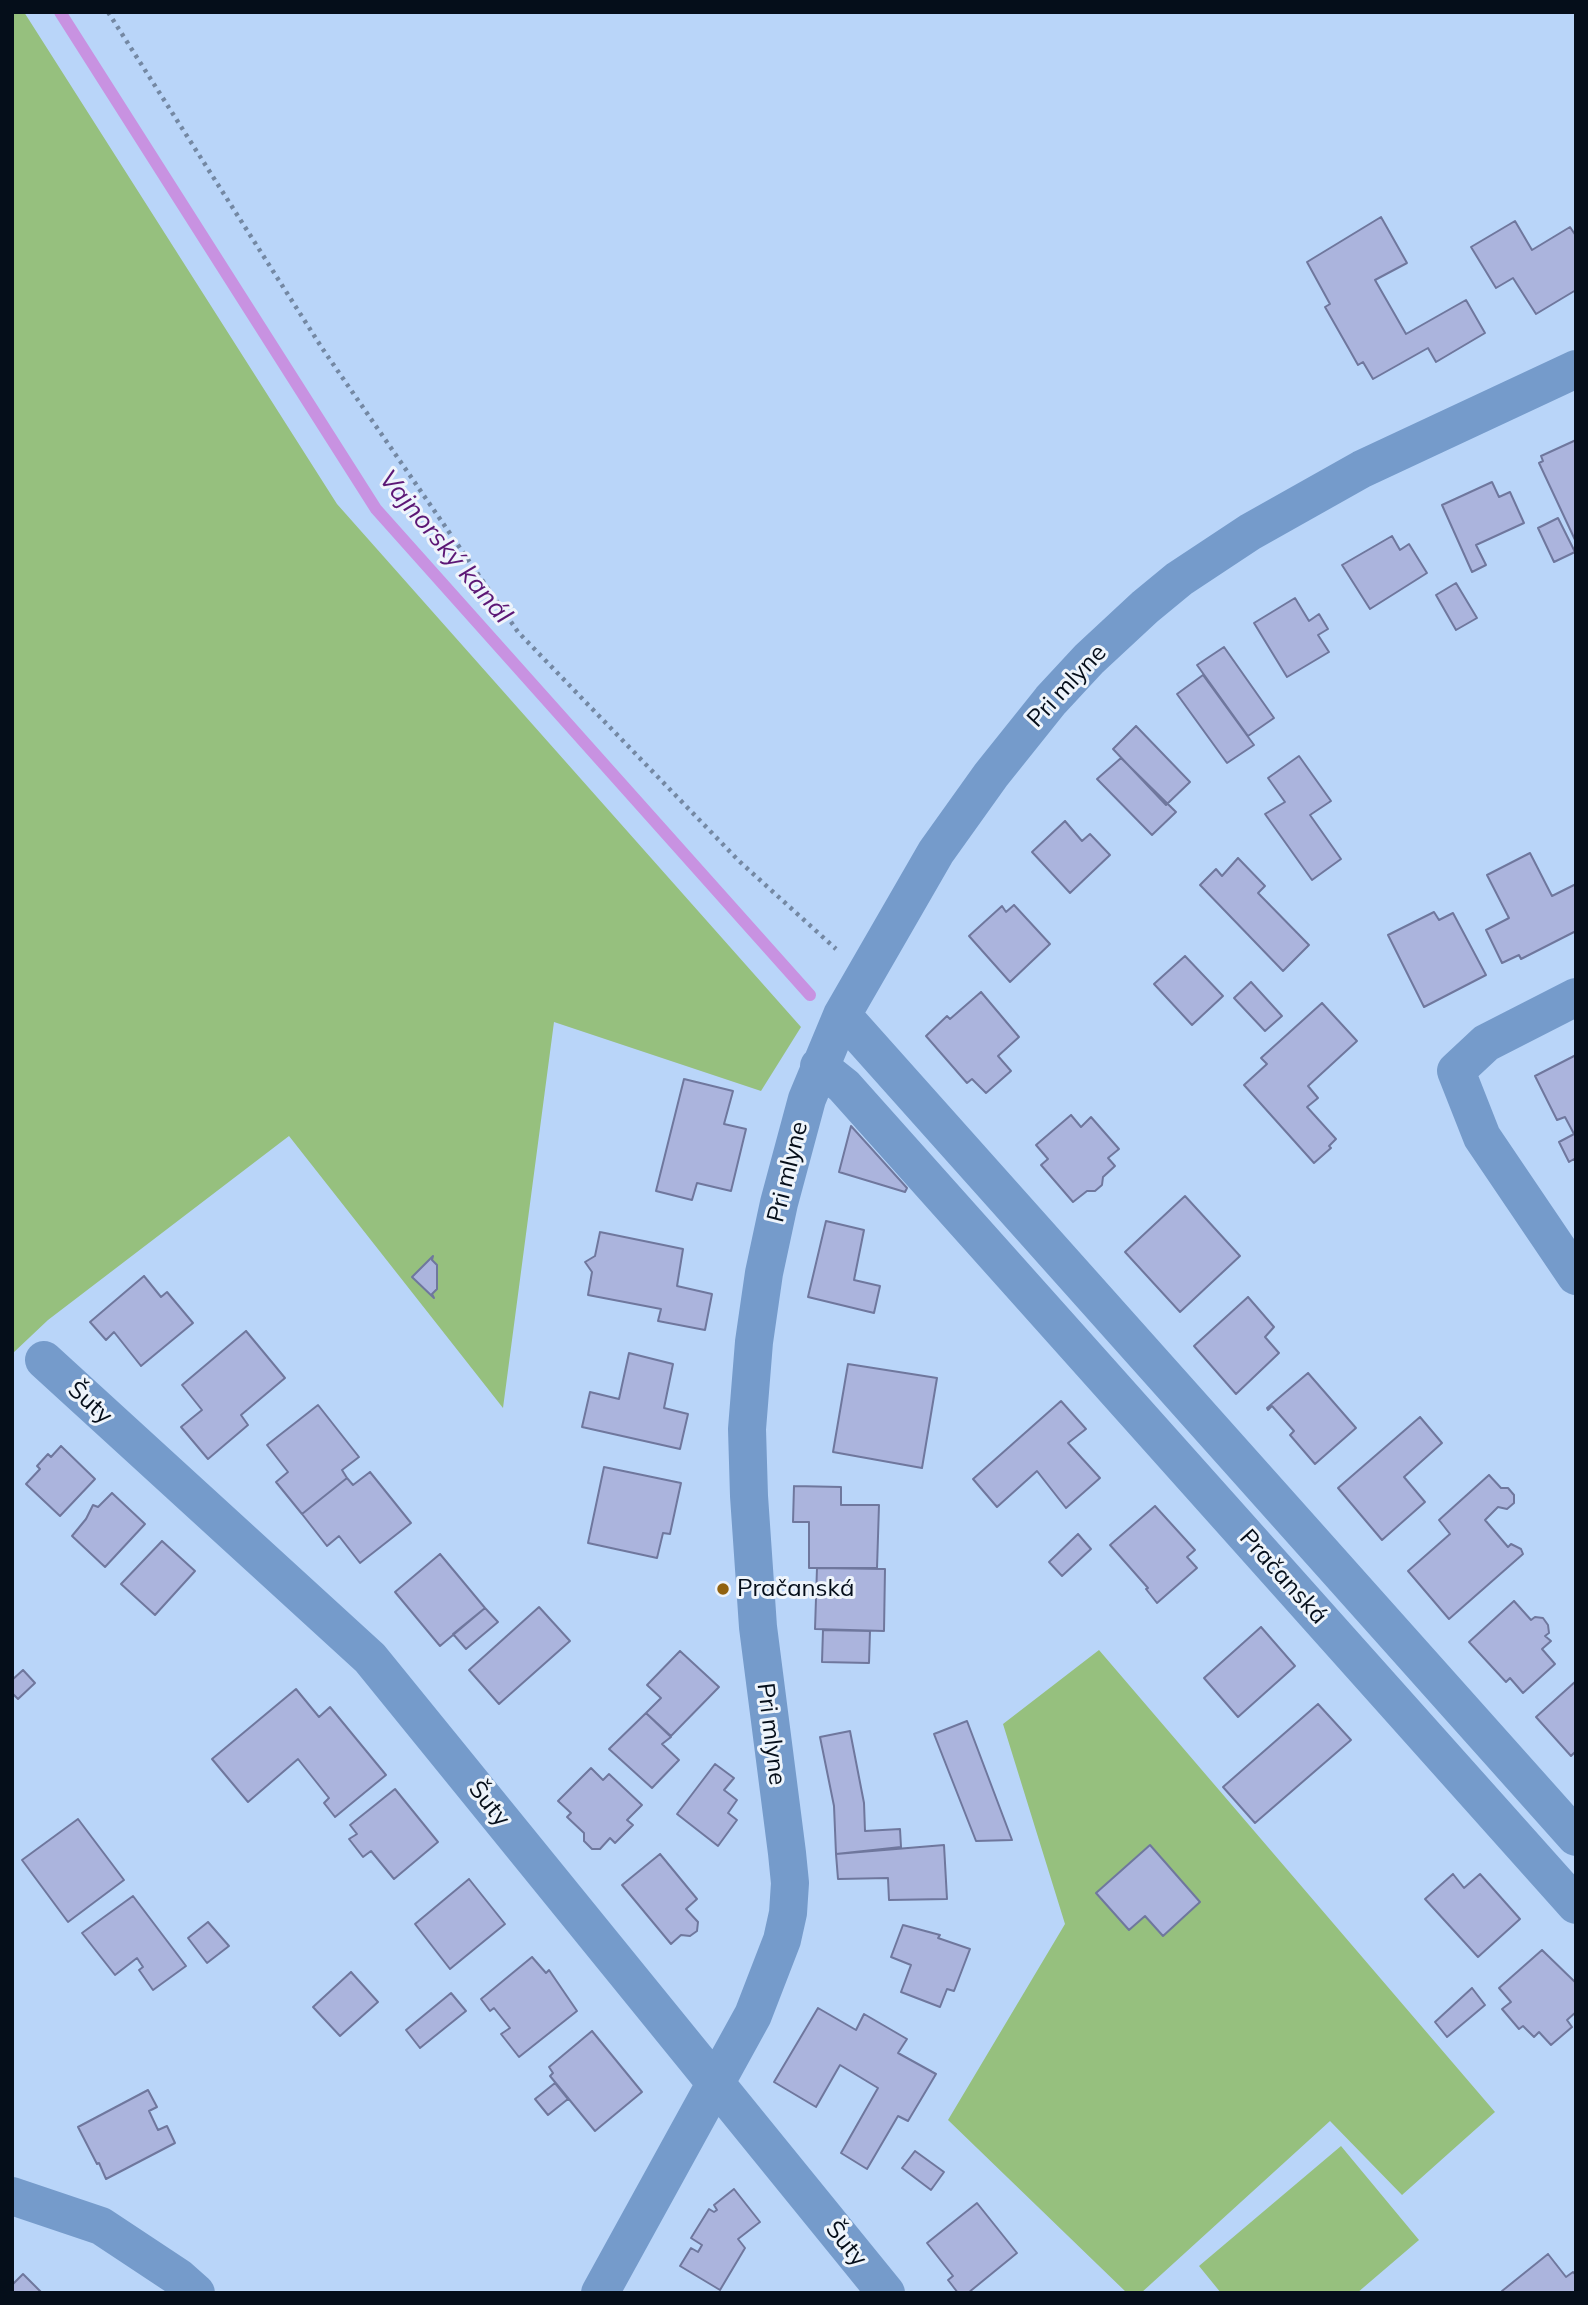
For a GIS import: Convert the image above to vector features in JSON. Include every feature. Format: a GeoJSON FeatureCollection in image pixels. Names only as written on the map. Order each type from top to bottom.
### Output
{"type":"FeatureCollection","features":[{"type":"Feature","properties":{"kind":"street","name":"Pri mlyne"},"geometry":{"type":"LineString","coordinates":[[600,2293],[753,2015],[782,1940],[788,1913],[790,1883],[787,1853],[758,1627],[747,1429],[754,1342],[779,1203],[819,1066],[842,1015],[936,852],[991,775],[1051,700],[1089,659],[1145,607],[1179,579],[1250,532],[1362,469],[1576,369]]}},
{"type":"Feature","properties":{"kind":"street"},"geometry":{"type":"LineString","coordinates":[[1576,997],[1486,1043],[1456,1071],[1482,1137],[1576,1276]]}},
{"type":"Feature","properties":{"kind":"street","name":"Pračanská"},"geometry":{"type":"LineString","coordinates":[[842,1015],[1576,1837]]}},
{"type":"Feature","properties":{"kind":"street","name":"Pračanská"},"geometry":{"type":"LineString","coordinates":[[819,1066],[844,1086],[1576,1905]]}},
{"type":"Feature","properties":{"kind":"street","name":"Šuty"},"geometry":{"type":"LineString","coordinates":[[44,1360],[370,1658],[886,2293]]}},
{"type":"Feature","properties":{"kind":"street"},"geometry":{"type":"LineString","coordinates":[[12,2196],[101,2226],[178,2277],[196,2293]]}},
{"type":"Feature","properties":{"kind":"path"},"geometry":{"type":"LineString","coordinates":[[108,12],[322,348],[518,632],[738,861],[865,974]]}},
{"type":"Feature","properties":{"kind":"green space"},"geometry":{"type":"Polygon","coordinates":[[[12,12],[24,12],[337,504],[801,1027],[761,1091],[554,1022],[503,1408],[289,1136],[48,1320],[12,1354],[12,12]]]}},
{"type":"Feature","properties":{"kind":"green space"},"geometry":{"type":"Polygon","coordinates":[[[1099,1650],[1495,2112],[1402,2195],[1330,2121],[1141,2293],[1127,2293],[948,2120],[1065,1924],[1003,1724],[1099,1650]]]}},
{"type":"Feature","properties":{"kind":"green space"},"geometry":{"type":"Polygon","coordinates":[[[1341,2146],[1419,2240],[1357,2293],[1221,2293],[1199,2266],[1341,2146]]]}},
{"type":"Feature","properties":{"kind":"building"},"geometry":{"type":"Polygon","coordinates":[[[1381,217],[1407,263],[1375,280],[1406,334],[1466,300],[1485,333],[1436,362],[1428,348],[1373,379],[1363,362],[1358,365],[1325,307],[1330,304],[1307,262],[1381,217]]]}},
{"type":"Feature","properties":{"kind":"building"},"geometry":{"type":"Polygon","coordinates":[[[1515,221],[1532,250],[1570,227],[1576,236],[1576,290],[1536,314],[1513,278],[1496,288],[1471,247],[1515,221]]]}},
{"type":"Feature","properties":{"kind":"building"},"geometry":{"type":"Polygon","coordinates":[[[1576,440],[1576,542],[1539,463],[1543,461],[1541,456],[1576,440]]]}},
{"type":"Feature","properties":{"kind":"building"},"geometry":{"type":"Polygon","coordinates":[[[1492,482],[1499,497],[1510,492],[1524,523],[1476,545],[1486,565],[1472,572],[1442,505],[1492,482]]]}},
{"type":"Feature","properties":{"kind":"building"},"geometry":{"type":"Polygon","coordinates":[[[1558,518],[1575,552],[1554,562],[1538,528],[1558,518]]]}},
{"type":"Feature","properties":{"kind":"building"},"geometry":{"type":"Polygon","coordinates":[[[1392,536],[1400,550],[1409,544],[1427,573],[1370,609],[1342,565],[1392,536]]]}},
{"type":"Feature","properties":{"kind":"building"},"geometry":{"type":"Polygon","coordinates":[[[1456,583],[1477,618],[1456,630],[1436,595],[1456,583]]]}},
{"type":"Feature","properties":{"kind":"building"},"geometry":{"type":"Polygon","coordinates":[[[1295,598],[1309,621],[1319,614],[1328,629],[1318,635],[1329,652],[1287,677],[1254,623],[1295,598]]]}},
{"type":"Feature","properties":{"kind":"building"},"geometry":{"type":"Polygon","coordinates":[[[1224,647],[1274,718],[1248,736],[1197,665],[1224,647]]]}},
{"type":"Feature","properties":{"kind":"building"},"geometry":{"type":"Polygon","coordinates":[[[1203,675],[1254,745],[1227,763],[1177,694],[1203,675]]]}},
{"type":"Feature","properties":{"kind":"building"},"geometry":{"type":"Polygon","coordinates":[[[1136,726],[1190,782],[1166,805],[1113,749],[1136,726]]]}},
{"type":"Feature","properties":{"kind":"building"},"geometry":{"type":"Polygon","coordinates":[[[1299,756],[1331,801],[1310,815],[1341,859],[1312,880],[1265,814],[1285,802],[1268,778],[1299,756]]]}},
{"type":"Feature","properties":{"kind":"building"},"geometry":{"type":"Polygon","coordinates":[[[1121,758],[1176,812],[1152,835],[1097,779],[1121,758]]]}},
{"type":"Feature","properties":{"kind":"building"},"geometry":{"type":"Polygon","coordinates":[[[1065,821],[1082,841],[1090,834],[1110,855],[1070,893],[1032,852],[1065,821]]]}},
{"type":"Feature","properties":{"kind":"building"},"geometry":{"type":"Polygon","coordinates":[[[1530,853],[1552,896],[1576,884],[1576,931],[1521,959],[1519,955],[1502,963],[1486,930],[1509,918],[1487,875],[1530,853]]]}},
{"type":"Feature","properties":{"kind":"building"},"geometry":{"type":"Polygon","coordinates":[[[1238,858],[1265,886],[1258,893],[1309,945],[1283,971],[1200,885],[1216,869],[1222,876],[1238,858]]]}},
{"type":"Feature","properties":{"kind":"building"},"geometry":{"type":"Polygon","coordinates":[[[1014,905],[1050,944],[1010,982],[969,936],[1002,906],[1006,912],[1014,905]]]}},
{"type":"Feature","properties":{"kind":"building"},"geometry":{"type":"Polygon","coordinates":[[[1434,912],[1439,920],[1453,913],[1486,975],[1424,1007],[1388,935],[1434,912]]]}},
{"type":"Feature","properties":{"kind":"building"},"geometry":{"type":"Polygon","coordinates":[[[1185,956],[1223,996],[1192,1025],[1154,984],[1185,956]]]}},
{"type":"Feature","properties":{"kind":"building"},"geometry":{"type":"Polygon","coordinates":[[[1251,982],[1282,1016],[1265,1031],[1234,998],[1251,982]]]}},
{"type":"Feature","properties":{"kind":"building"},"geometry":{"type":"Polygon","coordinates":[[[981,992],[1019,1037],[998,1056],[1011,1071],[986,1093],[972,1079],[967,1083],[926,1036],[947,1016],[950,1019],[981,992]]]}},
{"type":"Feature","properties":{"kind":"building"},"geometry":{"type":"Polygon","coordinates":[[[1322,1003],[1357,1041],[1308,1086],[1318,1098],[1307,1107],[1336,1139],[1329,1146],[1331,1148],[1314,1163],[1244,1085],[1267,1064],[1261,1058],[1322,1003]]]}},
{"type":"Feature","properties":{"kind":"building"},"geometry":{"type":"Polygon","coordinates":[[[1576,1055],[1574,1134],[1565,1117],[1557,1120],[1535,1076],[1576,1055]]]}},
{"type":"Feature","properties":{"kind":"building"},"geometry":{"type":"Polygon","coordinates":[[[684,1079],[733,1091],[724,1124],[746,1129],[731,1191],[697,1183],[692,1200],[656,1191],[684,1079]]]}},
{"type":"Feature","properties":{"kind":"building"},"geometry":{"type":"Polygon","coordinates":[[[1071,1115],[1081,1127],[1091,1117],[1119,1149],[1108,1158],[1115,1166],[1103,1177],[1102,1185],[1095,1191],[1087,1191],[1073,1202],[1041,1165],[1048,1159],[1036,1145],[1071,1115]]]}},
{"type":"Feature","properties":{"kind":"building"},"geometry":{"type":"Polygon","coordinates":[[[851,1126],[907,1188],[905,1192],[839,1172],[851,1126]]]}},
{"type":"Feature","properties":{"kind":"building"},"geometry":{"type":"Polygon","coordinates":[[[1576,1133],[1576,1162],[1574,1159],[1569,1162],[1559,1142],[1576,1133]]]}},
{"type":"Feature","properties":{"kind":"building"},"geometry":{"type":"Polygon","coordinates":[[[1185,1196],[1240,1256],[1180,1312],[1125,1252],[1185,1196]]]}},
{"type":"Feature","properties":{"kind":"building"},"geometry":{"type":"Polygon","coordinates":[[[826,1221],[864,1230],[854,1280],[880,1286],[874,1313],[808,1297],[826,1221]]]}},
{"type":"Feature","properties":{"kind":"building"},"geometry":{"type":"Polygon","coordinates":[[[600,1232],[683,1249],[677,1286],[712,1294],[705,1330],[658,1321],[661,1309],[588,1295],[592,1272],[585,1262],[595,1256],[600,1232]]]}},
{"type":"Feature","properties":{"kind":"building"},"geometry":{"type":"Polygon","coordinates":[[[433,1256],[432,1260],[437,1265],[437,1289],[432,1294],[434,1298],[412,1277],[433,1256]]]}},
{"type":"Feature","properties":{"kind":"building"},"geometry":{"type":"Polygon","coordinates":[[[144,1276],[161,1297],[167,1292],[193,1323],[141,1366],[114,1332],[106,1340],[90,1322],[144,1276]]]}},
{"type":"Feature","properties":{"kind":"building"},"geometry":{"type":"Polygon","coordinates":[[[1248,1297],[1274,1327],[1265,1337],[1279,1353],[1236,1394],[1194,1346],[1248,1297]]]}},
{"type":"Feature","properties":{"kind":"building"},"geometry":{"type":"Polygon","coordinates":[[[246,1331],[285,1378],[241,1415],[248,1425],[208,1459],[181,1427],[202,1410],[182,1385],[246,1331]]]}},
{"type":"Feature","properties":{"kind":"building"},"geometry":{"type":"Polygon","coordinates":[[[629,1353],[673,1364],[664,1408],[688,1414],[680,1449],[582,1427],[590,1392],[619,1399],[629,1353]]]}},
{"type":"Feature","properties":{"kind":"building"},"geometry":{"type":"Polygon","coordinates":[[[848,1364],[937,1378],[922,1468],[833,1452],[848,1364]]]}},
{"type":"Feature","properties":{"kind":"building"},"geometry":{"type":"Polygon","coordinates":[[[1308,1373],[1356,1428],[1315,1464],[1290,1435],[1294,1431],[1272,1406],[1268,1410],[1267,1408],[1308,1373]]]}},
{"type":"Feature","properties":{"kind":"building"},"geometry":{"type":"Polygon","coordinates":[[[1061,1401],[1086,1429],[1068,1443],[1100,1478],[1066,1508],[1037,1471],[997,1507],[973,1479],[1061,1401]]]}},
{"type":"Feature","properties":{"kind":"building"},"geometry":{"type":"Polygon","coordinates":[[[318,1405],[359,1457],[342,1470],[347,1478],[302,1514],[276,1482],[288,1472],[267,1445],[318,1405]]]}},
{"type":"Feature","properties":{"kind":"building"},"geometry":{"type":"Polygon","coordinates":[[[1420,1417],[1442,1443],[1404,1477],[1425,1502],[1382,1540],[1338,1488],[1420,1417]]]}},
{"type":"Feature","properties":{"kind":"building"},"geometry":{"type":"Polygon","coordinates":[[[61,1446],[95,1479],[60,1516],[26,1484],[40,1469],[37,1466],[48,1454],[51,1457],[61,1446]]]}},
{"type":"Feature","properties":{"kind":"building"},"geometry":{"type":"Polygon","coordinates":[[[604,1467],[681,1483],[670,1534],[663,1533],[657,1558],[588,1543],[604,1467]]]}},
{"type":"Feature","properties":{"kind":"building"},"geometry":{"type":"Polygon","coordinates":[[[370,1472],[411,1523],[360,1563],[339,1536],[327,1546],[302,1514],[347,1478],[353,1485],[370,1472]]]}},
{"type":"Feature","properties":{"kind":"building"},"geometry":{"type":"Polygon","coordinates":[[[1489,1475],[1501,1488],[1508,1488],[1514,1495],[1514,1503],[1507,1509],[1498,1507],[1485,1520],[1508,1547],[1511,1544],[1521,1549],[1523,1554],[1449,1619],[1408,1571],[1450,1534],[1439,1520],[1489,1475]]]}},
{"type":"Feature","properties":{"kind":"building"},"geometry":{"type":"Polygon","coordinates":[[[794,1486],[841,1487],[841,1505],[879,1505],[877,1568],[809,1568],[809,1522],[793,1522],[794,1486]]]}},
{"type":"Feature","properties":{"kind":"building"},"geometry":{"type":"Polygon","coordinates":[[[112,1493],[145,1524],[105,1567],[72,1536],[93,1505],[98,1507],[112,1493]]]}},
{"type":"Feature","properties":{"kind":"building"},"geometry":{"type":"Polygon","coordinates":[[[1155,1506],[1195,1550],[1187,1557],[1197,1568],[1157,1603],[1146,1589],[1148,1588],[1110,1545],[1155,1506]]]}},
{"type":"Feature","properties":{"kind":"building"},"geometry":{"type":"Polygon","coordinates":[[[1078,1534],[1091,1549],[1062,1576],[1049,1562],[1078,1534]]]}},
{"type":"Feature","properties":{"kind":"building"},"geometry":{"type":"Polygon","coordinates":[[[162,1541],[195,1571],[155,1615],[121,1584],[162,1541]]]}},
{"type":"Feature","properties":{"kind":"building"},"geometry":{"type":"Polygon","coordinates":[[[440,1554],[485,1608],[440,1646],[395,1592],[440,1554]]]}},
{"type":"Feature","properties":{"kind":"building"},"geometry":{"type":"Polygon","coordinates":[[[817,1568],[885,1569],[884,1631],[815,1629],[817,1568]]]}},
{"type":"Feature","properties":{"kind":"building"},"geometry":{"type":"Polygon","coordinates":[[[1514,1601],[1531,1620],[1535,1617],[1543,1618],[1548,1625],[1549,1633],[1545,1636],[1551,1641],[1542,1649],[1555,1664],[1523,1693],[1510,1678],[1506,1682],[1469,1642],[1514,1601]]]}},
{"type":"Feature","properties":{"kind":"building"},"geometry":{"type":"Polygon","coordinates":[[[539,1607],[570,1641],[499,1704],[469,1670],[539,1607]]]}},
{"type":"Feature","properties":{"kind":"building"},"geometry":{"type":"Polygon","coordinates":[[[485,1608],[498,1622],[466,1649],[453,1634],[485,1608]]]}},
{"type":"Feature","properties":{"kind":"building"},"geometry":{"type":"Polygon","coordinates":[[[1261,1627],[1295,1666],[1238,1717],[1204,1678],[1261,1627]]]}},
{"type":"Feature","properties":{"kind":"building"},"geometry":{"type":"Polygon","coordinates":[[[823,1630],[870,1631],[869,1663],[822,1662],[823,1630]]]}},
{"type":"Feature","properties":{"kind":"building"},"geometry":{"type":"Polygon","coordinates":[[[680,1651],[719,1687],[671,1736],[646,1713],[661,1698],[647,1685],[680,1651]]]}},
{"type":"Feature","properties":{"kind":"building"},"geometry":{"type":"Polygon","coordinates":[[[23,1670],[35,1683],[18,1699],[12,1693],[12,1680],[23,1670]]]}},
{"type":"Feature","properties":{"kind":"building"},"geometry":{"type":"Polygon","coordinates":[[[1576,1681],[1576,1751],[1571,1756],[1536,1717],[1576,1681]]]}},
{"type":"Feature","properties":{"kind":"building"},"geometry":{"type":"Polygon","coordinates":[[[296,1689],[319,1717],[330,1707],[386,1775],[335,1817],[324,1803],[329,1798],[298,1759],[248,1802],[212,1759],[296,1689]]]}},
{"type":"Feature","properties":{"kind":"building"},"geometry":{"type":"Polygon","coordinates":[[[1318,1704],[1351,1740],[1255,1823],[1223,1787],[1318,1704]]]}},
{"type":"Feature","properties":{"kind":"building"},"geometry":{"type":"Polygon","coordinates":[[[646,1713],[671,1737],[662,1744],[679,1760],[652,1788],[609,1749],[646,1713]]]}},
{"type":"Feature","properties":{"kind":"building"},"geometry":{"type":"Polygon","coordinates":[[[967,1721],[1012,1840],[976,1841],[934,1734],[967,1721]]]}},
{"type":"Feature","properties":{"kind":"building"},"geometry":{"type":"Polygon","coordinates":[[[850,1731],[864,1803],[865,1831],[900,1829],[901,1847],[836,1854],[834,1806],[820,1737],[850,1731]]]}},
{"type":"Feature","properties":{"kind":"building"},"geometry":{"type":"Polygon","coordinates":[[[715,1764],[734,1778],[724,1790],[737,1800],[728,1813],[737,1820],[718,1846],[677,1814],[715,1764]]]}},
{"type":"Feature","properties":{"kind":"building"},"geometry":{"type":"Polygon","coordinates":[[[591,1768],[603,1780],[609,1774],[642,1805],[627,1820],[633,1825],[615,1843],[610,1838],[600,1849],[592,1849],[584,1841],[584,1833],[567,1817],[571,1813],[558,1801],[591,1768]]]}},
{"type":"Feature","properties":{"kind":"building"},"geometry":{"type":"Polygon","coordinates":[[[395,1789],[438,1842],[394,1879],[371,1851],[363,1857],[349,1839],[357,1834],[350,1825],[395,1789]]]}},
{"type":"Feature","properties":{"kind":"building"},"geometry":{"type":"Polygon","coordinates":[[[78,1819],[124,1880],[68,1922],[22,1860],[78,1819]]]}},
{"type":"Feature","properties":{"kind":"building"},"geometry":{"type":"Polygon","coordinates":[[[944,1845],[947,1899],[889,1900],[888,1878],[838,1879],[836,1854],[944,1845]]]}},
{"type":"Feature","properties":{"kind":"building"},"geometry":{"type":"Polygon","coordinates":[[[1150,1845],[1200,1902],[1163,1936],[1145,1916],[1129,1930],[1096,1893],[1150,1845]]]}},
{"type":"Feature","properties":{"kind":"building"},"geometry":{"type":"Polygon","coordinates":[[[660,1854],[697,1899],[686,1909],[698,1922],[697,1931],[690,1936],[681,1935],[671,1944],[622,1885],[660,1854]]]}},
{"type":"Feature","properties":{"kind":"building"},"geometry":{"type":"Polygon","coordinates":[[[1453,1874],[1464,1888],[1480,1874],[1520,1919],[1478,1957],[1425,1899],[1453,1874]]]}},
{"type":"Feature","properties":{"kind":"building"},"geometry":{"type":"Polygon","coordinates":[[[469,1879],[505,1924],[450,1969],[415,1924],[469,1879]]]}},
{"type":"Feature","properties":{"kind":"building"},"geometry":{"type":"Polygon","coordinates":[[[133,1896],[186,1966],[153,1990],[139,1970],[143,1967],[137,1958],[115,1975],[82,1933],[133,1896]]]}},
{"type":"Feature","properties":{"kind":"building"},"geometry":{"type":"Polygon","coordinates":[[[208,1922],[229,1946],[207,1963],[188,1938],[208,1922]]]}},
{"type":"Feature","properties":{"kind":"building"},"geometry":{"type":"Polygon","coordinates":[[[903,1925],[940,1935],[938,1938],[970,1949],[954,1991],[947,1989],[940,2007],[901,1992],[911,1965],[891,1957],[903,1925]]]}},
{"type":"Feature","properties":{"kind":"building"},"geometry":{"type":"Polygon","coordinates":[[[1542,1950],[1576,1983],[1576,2012],[1567,2020],[1572,2027],[1551,2045],[1539,2032],[1534,2037],[1523,2026],[1519,2029],[1502,2009],[1511,2002],[1499,1988],[1542,1950]]]}},
{"type":"Feature","properties":{"kind":"building"},"geometry":{"type":"Polygon","coordinates":[[[532,1957],[546,1973],[549,1970],[577,2011],[519,2057],[501,2034],[510,2028],[494,2008],[490,2011],[481,1999],[532,1957]]]}},
{"type":"Feature","properties":{"kind":"building"},"geometry":{"type":"Polygon","coordinates":[[[351,1972],[378,2002],[340,2036],[313,2007],[351,1972]]]}},
{"type":"Feature","properties":{"kind":"building"},"geometry":{"type":"Polygon","coordinates":[[[1472,1988],[1485,2005],[1447,2037],[1435,2022],[1472,1988]]]}},
{"type":"Feature","properties":{"kind":"building"},"geometry":{"type":"Polygon","coordinates":[[[451,1993],[466,2011],[420,2048],[406,2030],[451,1993]]]}},
{"type":"Feature","properties":{"kind":"building"},"geometry":{"type":"Polygon","coordinates":[[[818,2008],[856,2030],[864,2014],[907,2039],[898,2053],[936,2074],[908,2121],[898,2116],[867,2169],[841,2153],[878,2088],[840,2065],[816,2107],[774,2082],[818,2008]]]}},
{"type":"Feature","properties":{"kind":"building"},"geometry":{"type":"Polygon","coordinates":[[[592,2031],[642,2092],[595,2131],[550,2076],[553,2073],[549,2067],[592,2031]]]}},
{"type":"Feature","properties":{"kind":"building"},"geometry":{"type":"Polygon","coordinates":[[[555,2083],[568,2099],[548,2115],[535,2099],[555,2083]]]}},
{"type":"Feature","properties":{"kind":"building"},"geometry":{"type":"Polygon","coordinates":[[[148,2090],[157,2107],[149,2111],[158,2130],[167,2126],[175,2143],[106,2179],[78,2127],[148,2090]]]}},
{"type":"Feature","properties":{"kind":"building"},"geometry":{"type":"Polygon","coordinates":[[[915,2151],[944,2172],[931,2190],[902,2168],[915,2151]]]}},
{"type":"Feature","properties":{"kind":"building"},"geometry":{"type":"Polygon","coordinates":[[[734,2189],[760,2222],[738,2239],[745,2248],[720,2290],[680,2266],[691,2248],[698,2252],[702,2245],[691,2238],[709,2209],[714,2212],[717,2210],[714,2205],[734,2189]]]}},
{"type":"Feature","properties":{"kind":"building"},"geometry":{"type":"Polygon","coordinates":[[[977,2203],[1017,2253],[968,2293],[958,2293],[948,2280],[953,2276],[927,2243],[977,2203]]]}},
{"type":"Feature","properties":{"kind":"building"},"geometry":{"type":"Polygon","coordinates":[[[1548,2254],[1566,2277],[1573,2272],[1576,2275],[1576,2293],[1503,2293],[1502,2291],[1548,2254]]]}},
{"type":"Feature","properties":{"kind":"building"},"geometry":{"type":"Polygon","coordinates":[[[23,2274],[42,2293],[12,2293],[12,2285],[23,2274]]]}},
{"type":"Feature","properties":{"kind":"waterway","name":"Vajnorský kanál"},"geometry":{"type":"LineString","coordinates":[[60,12],[376,509],[810,995]]}},
{"type":"Feature","properties":{"kind":"place","name":"Pračanská"},"geometry":{"type":"Point","coordinates":[723,1589]}}]}
